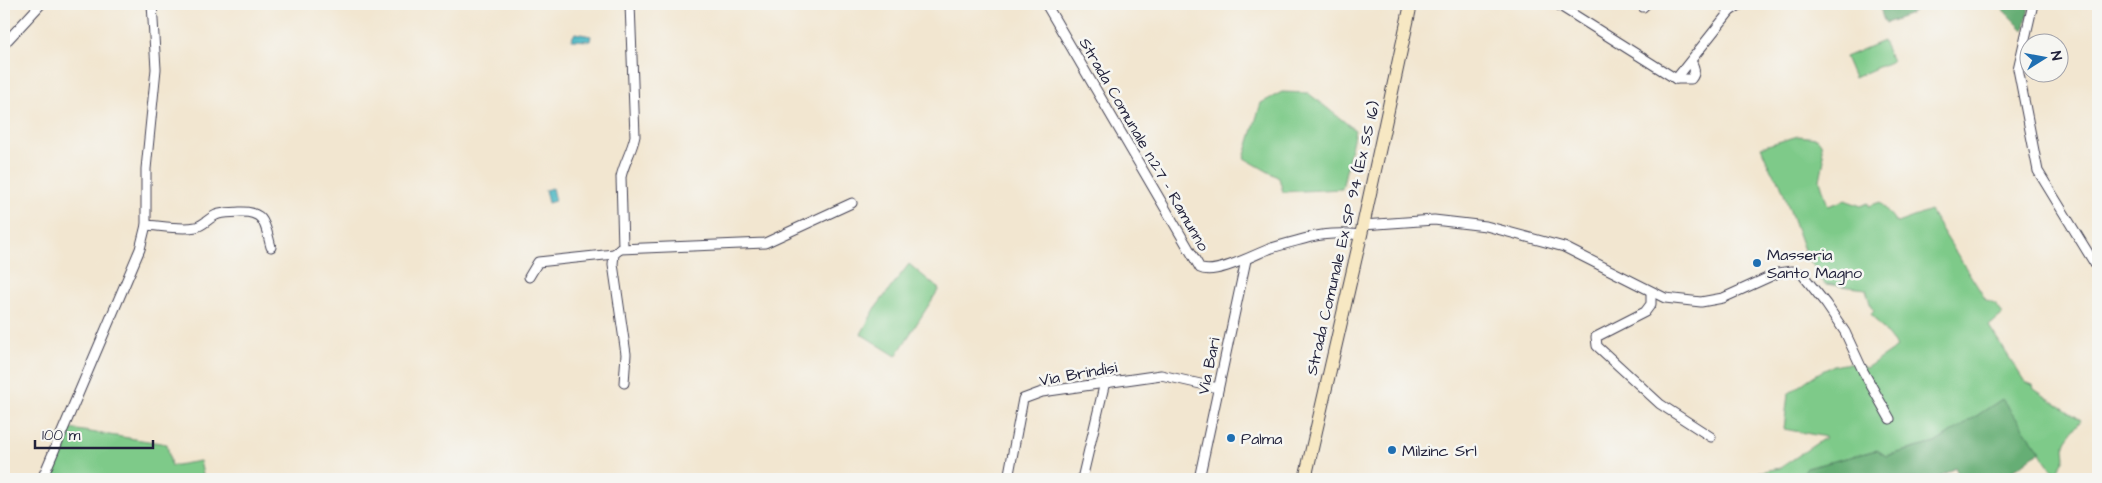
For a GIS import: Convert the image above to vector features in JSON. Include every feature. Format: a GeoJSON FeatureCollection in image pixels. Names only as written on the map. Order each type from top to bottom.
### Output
{"type":"FeatureCollection","features":[{"type":"Feature","properties":{"kind":"main road","name":"Strada Comunale Ex SP 94 (Ex SS 16)"},"geometry":{"type":"LineString","coordinates":[[1305,479],[1411,4]]}},
{"type":"Feature","properties":{"kind":"street"},"geometry":{"type":"LineString","coordinates":[[4,44],[41,4]]}},
{"type":"Feature","properties":{"kind":"street"},"geometry":{"type":"LineString","coordinates":[[42,479],[140,249],[146,224],[146,169],[156,69],[152,4]]}},
{"type":"Feature","properties":{"kind":"street"},"geometry":{"type":"LineString","coordinates":[[624,382],[626,354],[613,264],[617,252],[623,247],[621,177],[623,166],[633,149],[635,136],[630,4]]}},
{"type":"Feature","properties":{"kind":"street","name":"Strada Comunale n.27 - Ramunno"},"geometry":{"type":"LineString","coordinates":[[1046,4],[1200,268],[1204,271],[1246,260]]}},
{"type":"Feature","properties":{"kind":"street"},"geometry":{"type":"LineString","coordinates":[[1557,4],[1676,79],[1730,11],[1740,4]]}},
{"type":"Feature","properties":{"kind":"street"},"geometry":{"type":"LineString","coordinates":[[1721,4],[1730,11]]}},
{"type":"Feature","properties":{"kind":"street"},"geometry":{"type":"LineString","coordinates":[[2033,4],[2018,68],[2038,171],[2098,270]]}},
{"type":"Feature","properties":{"kind":"street"},"geometry":{"type":"LineString","coordinates":[[529,277],[538,262],[617,252],[765,244],[852,203]]}},
{"type":"Feature","properties":{"kind":"street"},"geometry":{"type":"LineString","coordinates":[[146,224],[191,228],[216,215],[250,212],[259,214],[263,220],[271,247]]}},
{"type":"Feature","properties":{"kind":"street"},"geometry":{"type":"LineString","coordinates":[[1246,260],[1269,250],[1313,237],[1434,220],[1486,226],[1564,247],[1665,298],[1701,302],[1723,298],[1778,273],[1792,271],[1802,274],[1845,332],[1863,371],[1890,419]]}},
{"type":"Feature","properties":{"kind":"street","name":"Via Bari"},"geometry":{"type":"LineString","coordinates":[[1199,479],[1246,260]]}},
{"type":"Feature","properties":{"kind":"street"},"geometry":{"type":"LineString","coordinates":[[1651,292],[1651,304],[1645,312],[1596,337],[1597,346],[1660,404],[1711,437]]}},
{"type":"Feature","properties":{"kind":"street","name":"Via Brindisi"},"geometry":{"type":"LineString","coordinates":[[1008,479],[1023,399],[1042,392],[1161,375],[1218,388]]}},
{"type":"Feature","properties":{"kind":"street"},"geometry":{"type":"LineString","coordinates":[[1082,479],[1105,382]]}},
{"type":"Feature","properties":{"kind":"green space"},"geometry":{"type":"Polygon","coordinates":[[[1879,4],[1921,4],[1909,15],[1886,23],[1879,4]]]}},
{"type":"Feature","properties":{"kind":"green space"},"geometry":{"type":"Polygon","coordinates":[[[1997,4],[2030,4],[2024,31],[1997,4]]]}},
{"type":"Feature","properties":{"kind":"green space"},"geometry":{"type":"Polygon","coordinates":[[[1883,41],[1892,61],[1854,78],[1845,57],[1883,41]]]}},
{"type":"Feature","properties":{"kind":"green space"},"geometry":{"type":"Polygon","coordinates":[[[1282,92],[1308,93],[1355,130],[1342,189],[1283,192],[1279,178],[1244,158],[1261,103],[1282,92]]]}},
{"type":"Feature","properties":{"kind":"green space"},"geometry":{"type":"Polygon","coordinates":[[[1798,136],[1817,138],[1821,143],[1824,160],[1820,180],[1828,206],[1845,200],[1861,206],[1868,203],[1869,206],[1880,202],[1897,223],[1930,211],[1986,300],[1996,305],[2003,314],[1989,326],[2025,382],[2033,385],[2034,389],[2081,420],[2067,439],[2064,448],[2065,459],[2055,474],[2002,400],[1935,443],[1886,456],[1877,450],[1807,468],[1796,479],[1747,479],[1759,472],[1780,468],[1826,437],[1784,429],[1788,394],[1825,370],[1845,364],[1855,364],[1866,368],[1897,347],[1871,314],[1874,311],[1866,289],[1825,284],[1805,253],[1780,183],[1771,171],[1761,147],[1798,136]]]}},
{"type":"Feature","properties":{"kind":"green space"},"geometry":{"type":"Polygon","coordinates":[[[909,264],[939,289],[896,356],[861,334],[876,307],[909,264]]]}},
{"type":"Feature","properties":{"kind":"green space"},"geometry":{"type":"Polygon","coordinates":[[[2002,399],[2041,452],[2014,469],[2018,479],[1962,479],[1955,468],[1935,479],[1798,477],[1807,468],[1877,450],[1886,456],[1935,443],[2002,399]]]}},
{"type":"Feature","properties":{"kind":"green space"},"geometry":{"type":"Polygon","coordinates":[[[71,429],[167,444],[171,466],[200,461],[204,479],[54,479],[49,473],[71,429]]]}},
{"type":"Feature","properties":{"kind":"water"},"geometry":{"type":"Polygon","coordinates":[[[575,33],[591,36],[590,41],[571,40],[575,33]]]}},
{"type":"Feature","properties":{"kind":"water"},"geometry":{"type":"Polygon","coordinates":[[[552,188],[555,201],[548,203],[545,190],[552,188]]]}},
{"type":"Feature","properties":{"kind":"place","name":"Masseria Santo Magno"},"geometry":{"type":"Point","coordinates":[1757,263]}},
{"type":"Feature","properties":{"kind":"place","name":"Palma"},"geometry":{"type":"Point","coordinates":[1231,438]}},
{"type":"Feature","properties":{"kind":"place","name":"Milzinc Srl"},"geometry":{"type":"Point","coordinates":[1392,450]}}]}
